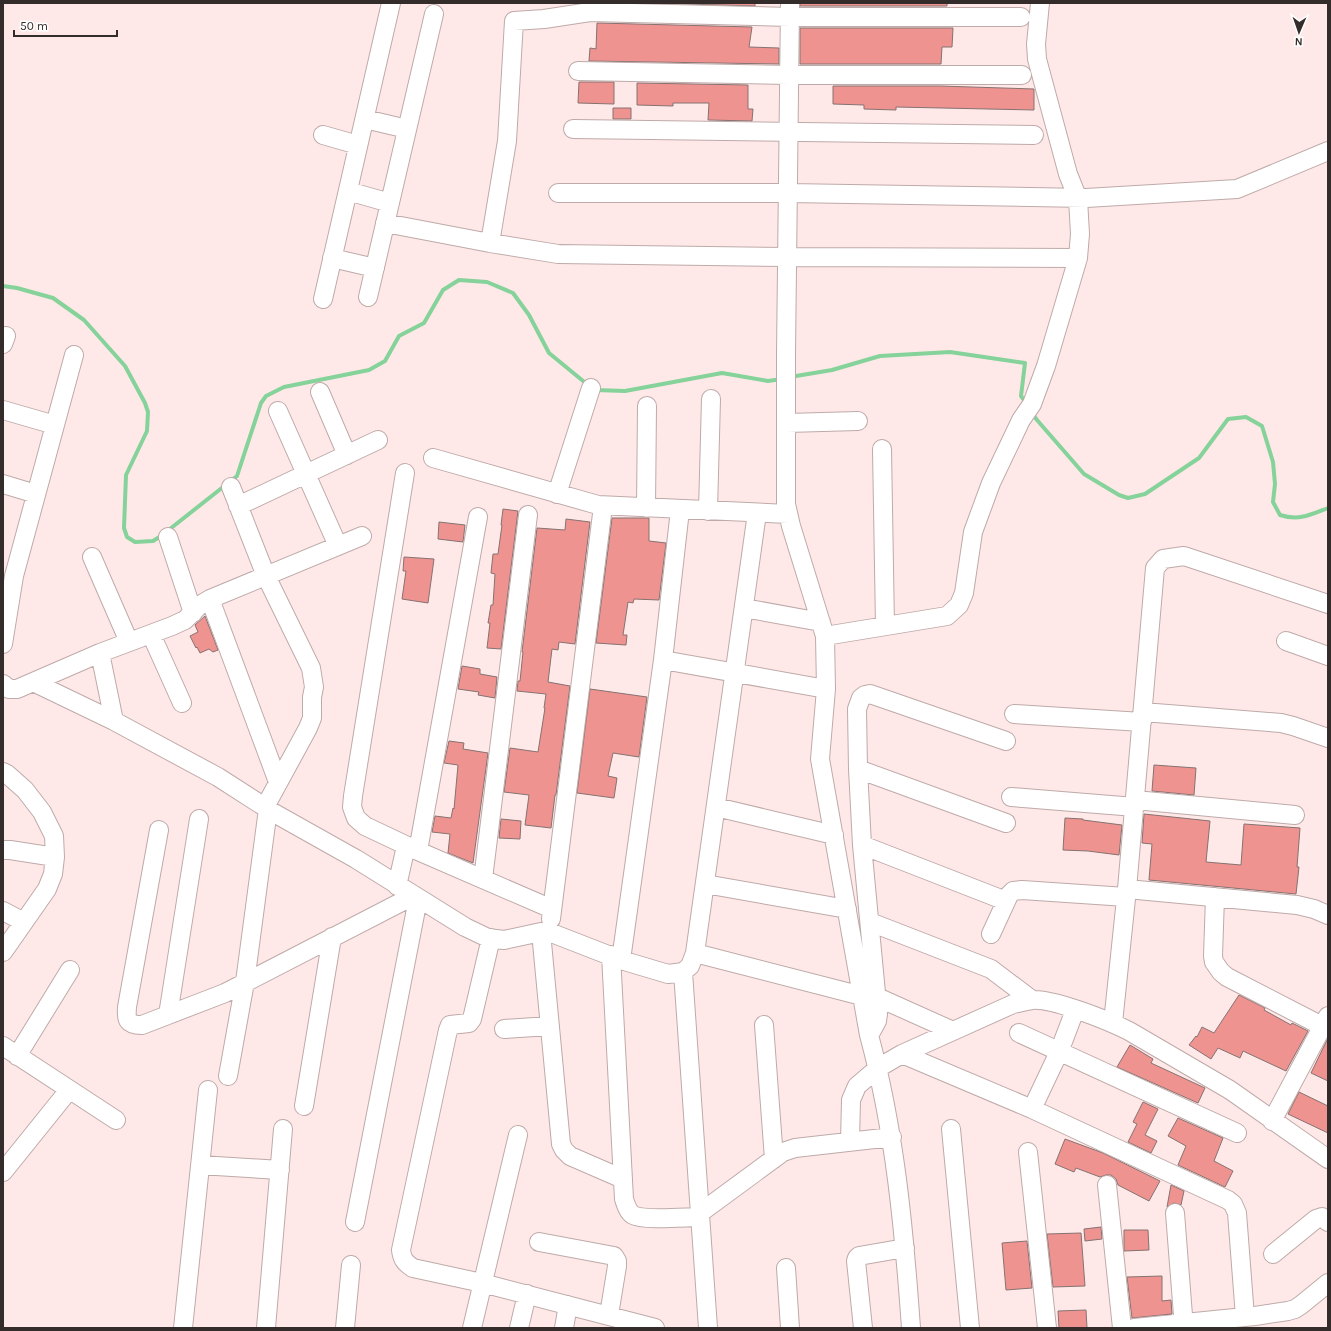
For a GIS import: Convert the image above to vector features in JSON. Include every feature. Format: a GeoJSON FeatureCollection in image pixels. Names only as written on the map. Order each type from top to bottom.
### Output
{"type":"FeatureCollection","features":[{"type":"Feature","properties":{"kind":"street"},"geometry":{"type":"LineString","coordinates":[[323,299],[391,3]]}},
{"type":"Feature","properties":{"kind":"street"},"geometry":{"type":"LineString","coordinates":[[744,608],[823,629],[885,626],[948,616],[959,605],[964,593],[972,532],[991,483],[1021,420],[1032,404],[1046,366],[1078,258],[1080,234],[1078,199],[1068,174],[1036,59],[1040,3]]}},
{"type":"Feature","properties":{"kind":"street"},"geometry":{"type":"LineString","coordinates":[[490,243],[507,141],[514,21],[544,19],[590,12],[790,10],[1021,17]]}},
{"type":"Feature","properties":{"kind":"street"},"geometry":{"type":"LineString","coordinates":[[790,10],[786,355],[786,504],[790,526],[823,629],[826,689],[820,759],[847,909],[870,996]]}},
{"type":"Feature","properties":{"kind":"street"},"geometry":{"type":"LineString","coordinates":[[368,297],[434,14]]}},
{"type":"Feature","properties":{"kind":"street"},"geometry":{"type":"LineString","coordinates":[[578,71],[790,75],[1022,75]]}},
{"type":"Feature","properties":{"kind":"street"},"geometry":{"type":"LineString","coordinates":[[364,119],[407,129]]}},
{"type":"Feature","properties":{"kind":"street"},"geometry":{"type":"LineString","coordinates":[[573,129],[1034,135]]}},
{"type":"Feature","properties":{"kind":"street"},"geometry":{"type":"LineString","coordinates":[[323,135],[358,145]]}},
{"type":"Feature","properties":{"kind":"street"},"geometry":{"type":"LineString","coordinates":[[558,193],[788,193],[1078,199],[1237,189],[1328,151]]}},
{"type":"Feature","properties":{"kind":"street"},"geometry":{"type":"LineString","coordinates":[[348,191],[390,203]]}},
{"type":"Feature","properties":{"kind":"street"},"geometry":{"type":"LineString","coordinates":[[385,223],[558,254],[788,257],[1078,258]]}},
{"type":"Feature","properties":{"kind":"street"},"geometry":{"type":"LineString","coordinates":[[332,258],[375,268]]}},
{"type":"Feature","properties":{"kind":"street"},"geometry":{"type":"LineString","coordinates":[[3,644],[8,570],[36,494],[74,355]]}},
{"type":"Feature","properties":{"kind":"street"},"geometry":{"type":"LineString","coordinates":[[557,494],[591,388]]}},
{"type":"Feature","properties":{"kind":"street"},"geometry":{"type":"LineString","coordinates":[[320,392],[347,455]]}},
{"type":"Feature","properties":{"kind":"street"},"geometry":{"type":"LineString","coordinates":[[708,511],[710,399]]}},
{"type":"Feature","properties":{"kind":"street"},"geometry":{"type":"LineString","coordinates":[[646,508],[647,406]]}},
{"type":"Feature","properties":{"kind":"street"},"geometry":{"type":"LineString","coordinates":[[3,410],[55,425]]}},
{"type":"Feature","properties":{"kind":"street"},"geometry":{"type":"LineString","coordinates":[[278,411],[338,546]]}},
{"type":"Feature","properties":{"kind":"street"},"geometry":{"type":"LineString","coordinates":[[787,423],[858,421]]}},
{"type":"Feature","properties":{"kind":"street"},"geometry":{"type":"LineString","coordinates":[[238,506],[378,440]]}},
{"type":"Feature","properties":{"kind":"street"},"geometry":{"type":"LineString","coordinates":[[882,450],[885,626]]}},
{"type":"Feature","properties":{"kind":"street"},"geometry":{"type":"LineString","coordinates":[[433,458],[603,506],[788,514]]}},
{"type":"Feature","properties":{"kind":"street"},"geometry":{"type":"LineString","coordinates":[[405,473],[352,807],[356,818],[365,826],[552,909]]}},
{"type":"Feature","properties":{"kind":"street"},"geometry":{"type":"LineString","coordinates":[[3,484],[36,494]]}},
{"type":"Feature","properties":{"kind":"street"},"geometry":{"type":"LineString","coordinates":[[228,1076],[245,982],[267,808],[278,782],[312,718],[312,697],[314,687],[310,668],[266,576],[231,487]]}},
{"type":"Feature","properties":{"kind":"street"},"geometry":{"type":"LineString","coordinates":[[603,506],[552,909],[545,932],[550,1026],[561,1144],[570,1156],[623,1179]]}},
{"type":"Feature","properties":{"kind":"street"},"geometry":{"type":"LineString","coordinates":[[680,510],[663,660],[616,957],[624,1199],[628,1210],[634,1215],[644,1218],[700,1215],[783,1152],[795,1148],[892,1137]]}},
{"type":"Feature","properties":{"kind":"street"},"geometry":{"type":"LineString","coordinates":[[33,682],[114,721],[218,777],[267,808],[356,859],[465,927],[491,938],[504,940],[545,932],[668,974],[683,972],[690,966],[695,953],[757,513]]}},
{"type":"Feature","properties":{"kind":"street"},"geometry":{"type":"LineString","coordinates":[[483,879],[528,515]]}},
{"type":"Feature","properties":{"kind":"street"},"geometry":{"type":"LineString","coordinates":[[398,886],[412,848],[478,518]]}},
{"type":"Feature","properties":{"kind":"street"},"geometry":{"type":"LineString","coordinates":[[5,689],[17,689],[100,653],[178,623],[210,599],[362,536]]}},
{"type":"Feature","properties":{"kind":"street"},"geometry":{"type":"LineString","coordinates":[[168,537],[193,613]]}},
{"type":"Feature","properties":{"kind":"street"},"geometry":{"type":"LineString","coordinates":[[1113,1023],[1127,893],[1155,568],[1163,559],[1184,556],[1328,604]]}},
{"type":"Feature","properties":{"kind":"street"},"geometry":{"type":"LineString","coordinates":[[92,557],[129,642]]}},
{"type":"Feature","properties":{"kind":"street"},"geometry":{"type":"LineString","coordinates":[[210,599],[278,782]]}},
{"type":"Feature","properties":{"kind":"street"},"geometry":{"type":"LineString","coordinates":[[152,634],[182,703]]}},
{"type":"Feature","properties":{"kind":"street"},"geometry":{"type":"LineString","coordinates":[[1286,641],[1328,656]]}},
{"type":"Feature","properties":{"kind":"street"},"geometry":{"type":"LineString","coordinates":[[100,653],[114,721]]}},
{"type":"Feature","properties":{"kind":"street"},"geometry":{"type":"LineString","coordinates":[[663,660],[826,689]]}},
{"type":"Feature","properties":{"kind":"street"},"geometry":{"type":"LineString","coordinates":[[911,1328],[905,1248],[892,1137],[878,1068],[869,1035],[870,922],[862,845],[858,769],[857,709],[861,698],[870,694],[1006,741]]}},
{"type":"Feature","properties":{"kind":"street"},"geometry":{"type":"LineString","coordinates":[[1014,714],[1142,717],[1281,723],[1328,738]]}},
{"type":"Feature","properties":{"kind":"street"},"geometry":{"type":"LineString","coordinates":[[858,769],[1006,823]]}},
{"type":"Feature","properties":{"kind":"street"},"geometry":{"type":"LineString","coordinates":[[3,772],[25,790],[42,812],[54,836],[55,857],[53,874],[47,889],[3,952]]}},
{"type":"Feature","properties":{"kind":"street"},"geometry":{"type":"LineString","coordinates":[[1010,797],[1295,815]]}},
{"type":"Feature","properties":{"kind":"street"},"geometry":{"type":"LineString","coordinates":[[716,807],[834,835]]}},
{"type":"Feature","properties":{"kind":"street"},"geometry":{"type":"LineString","coordinates":[[168,1015],[199,819]]}},
{"type":"Feature","properties":{"kind":"street"},"geometry":{"type":"LineString","coordinates":[[159,830],[126,1016],[128,1022],[133,1025],[142,1025],[225,993],[332,937],[415,897]]}},
{"type":"Feature","properties":{"kind":"street"},"geometry":{"type":"LineString","coordinates":[[862,845],[1006,901]]}},
{"type":"Feature","properties":{"kind":"street"},"geometry":{"type":"LineString","coordinates":[[3,850],[55,857]]}},
{"type":"Feature","properties":{"kind":"street"},"geometry":{"type":"LineString","coordinates":[[705,884],[847,909]]}},
{"type":"Feature","properties":{"kind":"street"},"geometry":{"type":"LineString","coordinates":[[991,934],[1009,895],[1013,891],[1022,890],[1215,897],[1297,905],[1314,909],[1328,915]]}},
{"type":"Feature","properties":{"kind":"street"},"geometry":{"type":"LineString","coordinates":[[355,1222],[415,897]]}},
{"type":"Feature","properties":{"kind":"street"},"geometry":{"type":"LineString","coordinates":[[1215,897],[1213,956],[1214,962],[1220,972],[1235,982],[1325,1020],[1272,1121]]}},
{"type":"Feature","properties":{"kind":"street"},"geometry":{"type":"LineString","coordinates":[[3,911],[24,922]]}},
{"type":"Feature","properties":{"kind":"street"},"geometry":{"type":"LineString","coordinates":[[870,922],[991,970],[1032,1000]]}},
{"type":"Feature","properties":{"kind":"street"},"geometry":{"type":"LineString","coordinates":[[304,1106],[332,937]]}},
{"type":"Feature","properties":{"kind":"street"},"geometry":{"type":"LineString","coordinates":[[491,938],[472,1019],[469,1023],[450,1025],[448,1030],[401,1250],[404,1262],[413,1268],[482,1283],[655,1328]]}},
{"type":"Feature","properties":{"kind":"street"},"geometry":{"type":"LineString","coordinates":[[695,953],[870,996],[953,1032]]}},
{"type":"Feature","properties":{"kind":"street"},"geometry":{"type":"LineString","coordinates":[[70,970],[10,1051],[116,1120]]}},
{"type":"Feature","properties":{"kind":"street"},"geometry":{"type":"LineString","coordinates":[[683,972],[708,1328]]}},
{"type":"Feature","properties":{"kind":"street"},"geometry":{"type":"LineString","coordinates":[[850,1142],[851,1100],[857,1086],[878,1068],[902,1054],[1013,1004],[1032,1000],[1051,1002],[1113,1023],[1129,1031],[1230,1090],[1328,1159]]}},
{"type":"Feature","properties":{"kind":"street"},"geometry":{"type":"LineString","coordinates":[[1032,1110],[1059,1052],[1075,1010]]}},
{"type":"Feature","properties":{"kind":"street"},"geometry":{"type":"LineString","coordinates":[[764,1025],[774,1159]]}},
{"type":"Feature","properties":{"kind":"street"},"geometry":{"type":"LineString","coordinates":[[504,1029],[550,1026]]}},
{"type":"Feature","properties":{"kind":"street"},"geometry":{"type":"LineString","coordinates":[[1019,1033],[1237,1133]]}},
{"type":"Feature","properties":{"kind":"street"},"geometry":{"type":"LineString","coordinates":[[902,1054],[1032,1110],[1234,1204],[1238,1213],[1252,1320]]}},
{"type":"Feature","properties":{"kind":"street"},"geometry":{"type":"LineString","coordinates":[[3,1172],[69,1090]]}},
{"type":"Feature","properties":{"kind":"street"},"geometry":{"type":"LineString","coordinates":[[183,1328],[208,1090]]}},
{"type":"Feature","properties":{"kind":"street"},"geometry":{"type":"LineString","coordinates":[[266,1328],[283,1129]]}},
{"type":"Feature","properties":{"kind":"street"},"geometry":{"type":"LineString","coordinates":[[951,1129],[970,1328]]}},
{"type":"Feature","properties":{"kind":"street"},"geometry":{"type":"LineString","coordinates":[[472,1328],[518,1135]]}},
{"type":"Feature","properties":{"kind":"street"},"geometry":{"type":"LineString","coordinates":[[1028,1152],[1047,1328]]}},
{"type":"Feature","properties":{"kind":"street"},"geometry":{"type":"LineString","coordinates":[[200,1165],[280,1170]]}},
{"type":"Feature","properties":{"kind":"street"},"geometry":{"type":"LineString","coordinates":[[1107,1185],[1122,1328]]}},
{"type":"Feature","properties":{"kind":"street"},"geometry":{"type":"LineString","coordinates":[[1175,1213],[1184,1326]]}},
{"type":"Feature","properties":{"kind":"street"},"geometry":{"type":"LineString","coordinates":[[1273,1254],[1316,1219],[1322,1218],[1328,1222]]}},
{"type":"Feature","properties":{"kind":"street"},"geometry":{"type":"LineString","coordinates":[[540,1242],[614,1256],[617,1261],[617,1266],[609,1315]]}},
{"type":"Feature","properties":{"kind":"street"},"geometry":{"type":"LineString","coordinates":[[862,1328],[856,1261],[857,1258],[859,1256],[905,1248]]}},
{"type":"Feature","properties":{"kind":"street"},"geometry":{"type":"LineString","coordinates":[[345,1328],[350,1265]]}},
{"type":"Feature","properties":{"kind":"street"},"geometry":{"type":"LineString","coordinates":[[786,1268],[790,1328]]}},
{"type":"Feature","properties":{"kind":"street"},"geometry":{"type":"LineString","coordinates":[[1134,1328],[1184,1326],[1252,1320],[1295,1309],[1328,1283]]}},
{"type":"Feature","properties":{"kind":"street"},"geometry":{"type":"LineString","coordinates":[[519,1328],[526,1294]]}},
{"type":"Feature","properties":{"kind":"street"},"geometry":{"type":"LineString","coordinates":[[564,1328],[568,1305]]}},
{"type":"Feature","properties":{"kind":"building"},"geometry":{"type":"Polygon","coordinates":[[[650,3],[755,3],[755,6],[650,3]]]}},
{"type":"Feature","properties":{"kind":"building"},"geometry":{"type":"Polygon","coordinates":[[[800,3],[947,3],[947,6],[800,6],[800,3]]]}},
{"type":"Feature","properties":{"kind":"building"},"geometry":{"type":"Polygon","coordinates":[[[597,23],[752,27],[749,47],[779,48],[779,64],[589,61],[590,48],[596,49],[597,23]]]}},
{"type":"Feature","properties":{"kind":"building"},"geometry":{"type":"Polygon","coordinates":[[[800,28],[953,28],[952,47],[942,47],[941,64],[800,64],[800,28]]]}},
{"type":"Feature","properties":{"kind":"building"},"geometry":{"type":"Polygon","coordinates":[[[579,82],[614,82],[614,104],[578,103],[579,82]]]}},
{"type":"Feature","properties":{"kind":"building"},"geometry":{"type":"Polygon","coordinates":[[[637,83],[748,85],[748,109],[753,109],[752,121],[708,120],[709,103],[673,103],[673,106],[637,105],[637,83]]]}},
{"type":"Feature","properties":{"kind":"building"},"geometry":{"type":"Polygon","coordinates":[[[833,86],[940,86],[1034,89],[1034,110],[896,107],[896,110],[864,109],[864,105],[833,104],[833,86]]]}},
{"type":"Feature","properties":{"kind":"building"},"geometry":{"type":"Polygon","coordinates":[[[613,108],[631,108],[631,119],[613,119],[613,108]]]}},
{"type":"Feature","properties":{"kind":"building"},"geometry":{"type":"Polygon","coordinates":[[[503,509],[518,511],[501,649],[487,648],[490,623],[488,623],[491,605],[493,605],[495,574],[491,573],[493,554],[498,554],[503,509]]]}},
{"type":"Feature","properties":{"kind":"building"},"geometry":{"type":"Polygon","coordinates":[[[612,518],[649,518],[649,541],[666,543],[659,600],[634,599],[633,603],[628,602],[623,635],[627,635],[626,645],[596,643],[612,518]]]}},
{"type":"Feature","properties":{"kind":"building"},"geometry":{"type":"Polygon","coordinates":[[[566,519],[590,522],[575,644],[559,642],[558,650],[552,649],[548,682],[570,686],[551,828],[525,825],[529,795],[504,792],[510,748],[538,752],[545,708],[546,694],[517,691],[518,681],[520,681],[522,652],[537,528],[565,530],[566,519]]]}},
{"type":"Feature","properties":{"kind":"building"},"geometry":{"type":"Polygon","coordinates":[[[439,522],[465,525],[463,542],[438,539],[439,522]]]}},
{"type":"Feature","properties":{"kind":"building"},"geometry":{"type":"Polygon","coordinates":[[[404,557],[434,559],[428,603],[402,599],[406,571],[403,571],[404,557]]]}},
{"type":"Feature","properties":{"kind":"building"},"geometry":{"type":"Polygon","coordinates":[[[205,616],[218,650],[213,652],[209,649],[200,653],[190,636],[198,632],[195,625],[205,616]]]}},
{"type":"Feature","properties":{"kind":"building"},"geometry":{"type":"Polygon","coordinates":[[[462,666],[480,669],[480,674],[497,677],[495,698],[478,695],[479,692],[458,689],[462,666]]]}},
{"type":"Feature","properties":{"kind":"building"},"geometry":{"type":"Polygon","coordinates":[[[590,689],[647,697],[639,757],[613,753],[608,776],[617,778],[614,798],[577,793],[590,689]]]}},
{"type":"Feature","properties":{"kind":"building"},"geometry":{"type":"Polygon","coordinates":[[[449,741],[464,743],[463,749],[488,753],[473,863],[448,853],[450,834],[432,832],[435,816],[451,818],[453,808],[454,809],[458,765],[444,763],[449,741]]]}},
{"type":"Feature","properties":{"kind":"building"},"geometry":{"type":"Polygon","coordinates":[[[1154,765],[1196,768],[1194,795],[1152,791],[1154,765]]]}},
{"type":"Feature","properties":{"kind":"building"},"geometry":{"type":"Polygon","coordinates":[[[1144,814],[1210,821],[1206,862],[1241,865],[1244,824],[1300,828],[1297,867],[1299,867],[1296,894],[1149,880],[1152,844],[1142,843],[1144,814]]]}},
{"type":"Feature","properties":{"kind":"building"},"geometry":{"type":"Polygon","coordinates":[[[1065,818],[1083,819],[1122,825],[1119,855],[1088,851],[1063,850],[1065,818]]]}},
{"type":"Feature","properties":{"kind":"building"},"geometry":{"type":"Polygon","coordinates":[[[501,819],[521,821],[520,839],[499,838],[501,819]]]}},
{"type":"Feature","properties":{"kind":"building"},"geometry":{"type":"Polygon","coordinates":[[[1239,995],[1265,1008],[1264,1010],[1291,1025],[1292,1023],[1308,1031],[1286,1071],[1243,1051],[1240,1058],[1218,1048],[1211,1059],[1189,1045],[1196,1036],[1197,1037],[1202,1027],[1214,1033],[1239,995]]]}},
{"type":"Feature","properties":{"kind":"building"},"geometry":{"type":"Polygon","coordinates":[[[1328,1038],[1328,1081],[1311,1073],[1328,1038]]]}},
{"type":"Feature","properties":{"kind":"building"},"geometry":{"type":"Polygon","coordinates":[[[1130,1045],[1153,1059],[1151,1063],[1205,1088],[1198,1103],[1117,1067],[1130,1045]]]}},
{"type":"Feature","properties":{"kind":"building"},"geometry":{"type":"Polygon","coordinates":[[[1299,1092],[1328,1106],[1328,1133],[1288,1114],[1299,1092]]]}},
{"type":"Feature","properties":{"kind":"building"},"geometry":{"type":"Polygon","coordinates":[[[1143,1102],[1158,1109],[1145,1135],[1157,1141],[1151,1153],[1128,1142],[1137,1124],[1133,1122],[1143,1102]]]}},
{"type":"Feature","properties":{"kind":"building"},"geometry":{"type":"Polygon","coordinates":[[[1178,1118],[1223,1138],[1214,1161],[1233,1171],[1225,1187],[1178,1165],[1186,1146],[1168,1136],[1178,1118]]]}},
{"type":"Feature","properties":{"kind":"building"},"geometry":{"type":"Polygon","coordinates":[[[1065,1139],[1103,1153],[1160,1181],[1149,1201],[1118,1185],[1116,1179],[1111,1175],[1100,1177],[1076,1168],[1074,1172],[1055,1164],[1065,1139]]]}},
{"type":"Feature","properties":{"kind":"building"},"geometry":{"type":"Polygon","coordinates":[[[1171,1185],[1184,1191],[1181,1205],[1174,1203],[1167,1207],[1171,1185]]]}},
{"type":"Feature","properties":{"kind":"building"},"geometry":{"type":"Polygon","coordinates":[[[1101,1227],[1102,1239],[1085,1241],[1084,1229],[1101,1227]]]}},
{"type":"Feature","properties":{"kind":"building"},"geometry":{"type":"Polygon","coordinates":[[[1124,1230],[1148,1230],[1149,1250],[1124,1251],[1124,1230]]]}},
{"type":"Feature","properties":{"kind":"building"},"geometry":{"type":"Polygon","coordinates":[[[1081,1233],[1085,1286],[1053,1287],[1047,1234],[1081,1233]]]}},
{"type":"Feature","properties":{"kind":"building"},"geometry":{"type":"Polygon","coordinates":[[[1027,1241],[1032,1288],[1006,1290],[1002,1243],[1027,1241]]]}},
{"type":"Feature","properties":{"kind":"building"},"geometry":{"type":"Polygon","coordinates":[[[1162,1276],[1162,1301],[1171,1300],[1172,1314],[1132,1318],[1127,1277],[1162,1276]]]}},
{"type":"Feature","properties":{"kind":"building"},"geometry":{"type":"Polygon","coordinates":[[[1086,1310],[1087,1328],[1059,1328],[1058,1311],[1086,1310]]]}},
{"type":"Feature","properties":{"kind":"waterway"},"geometry":{"type":"LineString","coordinates":[[3,286],[17,288],[53,298],[84,320],[125,366],[145,403],[148,412],[147,431],[126,475],[124,528],[127,537],[135,542],[153,541],[161,536],[237,476],[261,403],[266,396],[284,387],[369,370],[385,361],[399,336],[424,323],[443,290],[459,280],[487,282],[513,293],[529,315],[549,353],[588,385]]}},
{"type":"Feature","properties":{"kind":"waterway"},"geometry":{"type":"LineString","coordinates":[[790,377],[832,370],[880,356],[950,352],[1025,363],[1021,396],[1027,404]]}},
{"type":"Feature","properties":{"kind":"waterway"},"geometry":{"type":"LineString","coordinates":[[595,390],[625,391],[722,373],[768,381],[782,379]]}},
{"type":"Feature","properties":{"kind":"waterway"},"geometry":{"type":"LineString","coordinates":[[1032,413],[1084,474],[1119,495],[1128,498],[1145,494],[1199,458],[1228,419],[1246,417],[1262,426],[1273,462],[1275,484],[1273,502],[1280,515],[1287,517],[1299,517],[1310,515],[1328,508]]}}]}
